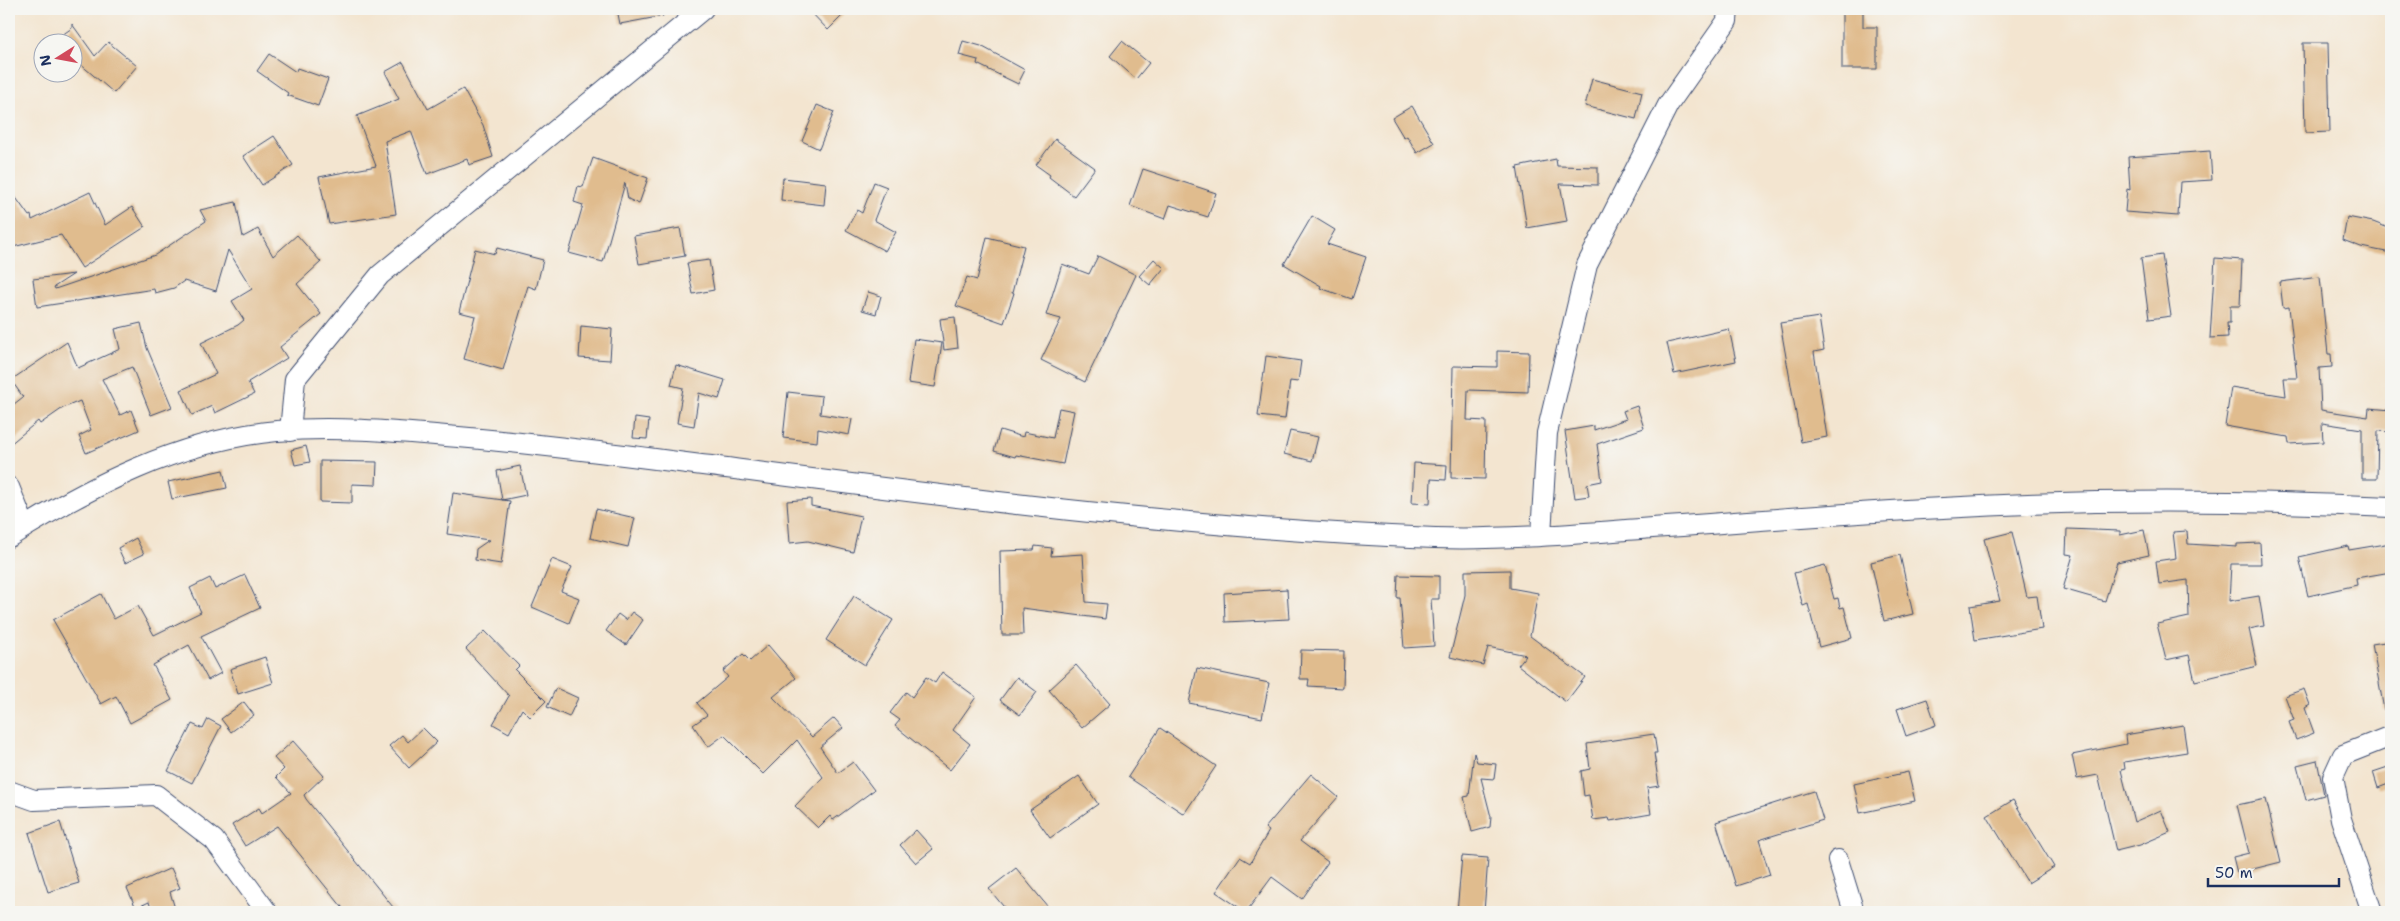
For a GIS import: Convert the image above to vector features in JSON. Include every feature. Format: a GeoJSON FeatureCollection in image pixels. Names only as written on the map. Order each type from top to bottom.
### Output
{"type":"FeatureCollection","features":[{"type":"Feature","properties":{"kind":"street"},"geometry":{"type":"LineString","coordinates":[[290,431],[295,379],[380,275],[702,9]]}},
{"type":"Feature","properties":{"kind":"street"},"geometry":{"type":"LineString","coordinates":[[1540,535],[1547,433],[1587,265],[1668,105],[1727,20],[1728,9]]}},
{"type":"Feature","properties":{"kind":"street"},"geometry":{"type":"LineString","coordinates":[[9,487],[17,532],[54,508],[132,470],[211,442],[290,431],[370,429],[514,442],[1081,512],[1293,530],[1442,538],[1540,535],[1947,508],[2152,502],[2302,503],[2391,507]]}},
{"type":"Feature","properties":{"kind":"street"},"geometry":{"type":"LineString","coordinates":[[2372,912],[2341,819],[2333,777],[2343,755],[2391,736]]}},
{"type":"Feature","properties":{"kind":"street"},"geometry":{"type":"LineString","coordinates":[[9,791],[34,800],[156,796],[214,840],[267,912]]}},
{"type":"Feature","properties":{"kind":"street"},"geometry":{"type":"LineString","coordinates":[[1838,860],[1854,912]]}},
{"type":"Feature","properties":{"kind":"building"},"geometry":{"type":"Polygon","coordinates":[[[617,9],[662,9],[663,16],[620,24],[617,9]]]}},
{"type":"Feature","properties":{"kind":"building"},"geometry":{"type":"Polygon","coordinates":[[[808,9],[849,9],[828,30],[808,9]]]}},
{"type":"Feature","properties":{"kind":"building"},"geometry":{"type":"Polygon","coordinates":[[[1842,11],[1863,11],[1863,27],[1877,27],[1877,69],[1842,69],[1842,11]]]}},
{"type":"Feature","properties":{"kind":"building"},"geometry":{"type":"Polygon","coordinates":[[[72,24],[78,32],[66,32],[72,28],[72,24]]]}},
{"type":"Feature","properties":{"kind":"building"},"geometry":{"type":"Polygon","coordinates":[[[82,38],[95,56],[108,42],[137,66],[114,93],[82,66],[82,38]]]}},
{"type":"Feature","properties":{"kind":"building"},"geometry":{"type":"Polygon","coordinates":[[[963,41],[981,46],[1025,70],[1018,84],[977,64],[978,60],[959,55],[963,41]]]}},
{"type":"Feature","properties":{"kind":"building"},"geometry":{"type":"Polygon","coordinates":[[[1122,41],[1149,63],[1136,79],[1110,56],[1122,41]]]}},
{"type":"Feature","properties":{"kind":"building"},"geometry":{"type":"Polygon","coordinates":[[[2303,43],[2328,43],[2330,132],[2305,133],[2303,43]]]}},
{"type":"Feature","properties":{"kind":"building"},"geometry":{"type":"Polygon","coordinates":[[[269,54],[296,72],[297,68],[328,79],[318,106],[287,95],[288,93],[257,71],[269,54]]]}},
{"type":"Feature","properties":{"kind":"building"},"geometry":{"type":"Polygon","coordinates":[[[403,62],[428,109],[463,89],[483,125],[493,157],[469,165],[467,159],[427,174],[411,131],[385,141],[396,214],[329,224],[319,177],[376,166],[357,116],[399,99],[385,72],[403,62]]]}},
{"type":"Feature","properties":{"kind":"building"},"geometry":{"type":"Polygon","coordinates":[[[1592,79],[1642,92],[1636,119],[1585,106],[1592,79]]]}},
{"type":"Feature","properties":{"kind":"building"},"geometry":{"type":"Polygon","coordinates":[[[817,105],[834,112],[819,149],[802,141],[817,105]]]}},
{"type":"Feature","properties":{"kind":"building"},"geometry":{"type":"Polygon","coordinates":[[[1412,106],[1434,143],[1417,153],[1407,136],[1404,138],[1392,118],[1412,106]]]}},
{"type":"Feature","properties":{"kind":"building"},"geometry":{"type":"Polygon","coordinates":[[[274,136],[293,165],[262,185],[243,156],[274,136]]]}},
{"type":"Feature","properties":{"kind":"building"},"geometry":{"type":"Polygon","coordinates":[[[1055,139],[1095,168],[1074,196],[1036,165],[1055,139]]]}},
{"type":"Feature","properties":{"kind":"building"},"geometry":{"type":"Polygon","coordinates":[[[2210,151],[2212,180],[2180,182],[2178,216],[2125,212],[2127,189],[2130,190],[2128,157],[2210,151]]]}},
{"type":"Feature","properties":{"kind":"building"},"geometry":{"type":"Polygon","coordinates":[[[593,158],[648,178],[639,204],[628,199],[625,183],[603,262],[569,253],[583,205],[574,202],[578,186],[583,187],[593,158]]]}},
{"type":"Feature","properties":{"kind":"building"},"geometry":{"type":"Polygon","coordinates":[[[1556,159],[1557,166],[1598,167],[1598,185],[1560,184],[1567,221],[1527,228],[1517,167],[1556,159]]]}},
{"type":"Feature","properties":{"kind":"building"},"geometry":{"type":"Polygon","coordinates":[[[1143,169],[1216,193],[1208,217],[1170,205],[1165,219],[1130,206],[1143,169]]]}},
{"type":"Feature","properties":{"kind":"building"},"geometry":{"type":"Polygon","coordinates":[[[783,178],[826,183],[824,205],[781,200],[783,178]]]}},
{"type":"Feature","properties":{"kind":"building"},"geometry":{"type":"Polygon","coordinates":[[[874,182],[887,187],[874,220],[896,232],[885,251],[846,230],[857,210],[862,213],[874,182]]]}},
{"type":"Feature","properties":{"kind":"building"},"geometry":{"type":"Polygon","coordinates":[[[9,188],[29,216],[31,215],[32,220],[90,192],[105,225],[132,207],[145,227],[82,268],[61,235],[9,248],[9,188]]]}},
{"type":"Feature","properties":{"kind":"building"},"geometry":{"type":"Polygon","coordinates":[[[236,202],[243,237],[258,229],[273,256],[297,235],[321,262],[297,284],[321,314],[280,347],[287,358],[248,382],[254,394],[215,413],[212,406],[192,415],[181,390],[216,374],[201,343],[238,325],[244,320],[232,301],[252,289],[228,250],[216,291],[184,281],[174,288],[155,293],[154,289],[37,307],[33,279],[74,274],[54,287],[55,289],[155,255],[206,221],[200,210],[236,202]]]}},
{"type":"Feature","properties":{"kind":"building"},"geometry":{"type":"Polygon","coordinates":[[[1312,216],[1335,230],[1327,244],[1366,257],[1352,299],[1320,288],[1321,286],[1284,264],[1312,216]]]}},
{"type":"Feature","properties":{"kind":"building"},"geometry":{"type":"Polygon","coordinates":[[[2347,217],[2373,222],[2391,229],[2391,253],[2361,247],[2343,240],[2347,217]]]}},
{"type":"Feature","properties":{"kind":"building"},"geometry":{"type":"Polygon","coordinates":[[[680,228],[685,256],[639,264],[634,236],[680,228]]]}},
{"type":"Feature","properties":{"kind":"building"},"geometry":{"type":"Polygon","coordinates":[[[987,237],[1024,246],[1012,293],[1014,293],[1004,323],[956,306],[967,277],[977,280],[987,237]]]}},
{"type":"Feature","properties":{"kind":"building"},"geometry":{"type":"Polygon","coordinates":[[[497,248],[543,260],[536,289],[528,286],[503,370],[464,359],[475,316],[459,312],[475,249],[495,254],[497,248]]]}},
{"type":"Feature","properties":{"kind":"building"},"geometry":{"type":"Polygon","coordinates":[[[2162,255],[2171,316],[2149,319],[2141,258],[2162,255]]]}},
{"type":"Feature","properties":{"kind":"building"},"geometry":{"type":"Polygon","coordinates":[[[1098,256],[1136,275],[1085,382],[1041,360],[1061,319],[1046,315],[1062,264],[1089,274],[1098,256]]]}},
{"type":"Feature","properties":{"kind":"building"},"geometry":{"type":"Polygon","coordinates":[[[2215,258],[2242,260],[2240,306],[2230,306],[2230,323],[2227,323],[2228,337],[2210,338],[2215,258]]]}},
{"type":"Feature","properties":{"kind":"building"},"geometry":{"type":"Polygon","coordinates":[[[1154,259],[1164,268],[1150,285],[1139,276],[1154,259]]]}},
{"type":"Feature","properties":{"kind":"building"},"geometry":{"type":"Polygon","coordinates":[[[709,260],[714,290],[693,294],[687,263],[709,260]]]}},
{"type":"Feature","properties":{"kind":"building"},"geometry":{"type":"Polygon","coordinates":[[[2320,277],[2328,354],[2331,354],[2332,367],[2319,368],[2321,410],[2368,417],[2369,408],[2391,410],[2391,432],[2378,431],[2377,479],[2362,479],[2362,429],[2322,423],[2323,442],[2289,444],[2288,437],[2225,426],[2231,387],[2286,396],[2284,378],[2297,378],[2289,307],[2283,308],[2280,282],[2320,277]]]}},
{"type":"Feature","properties":{"kind":"building"},"geometry":{"type":"Polygon","coordinates":[[[868,292],[881,296],[876,314],[862,310],[868,292]]]}},
{"type":"Feature","properties":{"kind":"building"},"geometry":{"type":"Polygon","coordinates":[[[955,317],[958,348],[944,350],[940,319],[955,317]]]}},
{"type":"Feature","properties":{"kind":"building"},"geometry":{"type":"Polygon","coordinates":[[[1819,317],[1824,350],[1814,352],[1827,437],[1801,442],[1780,323],[1819,317]]]}},
{"type":"Feature","properties":{"kind":"building"},"geometry":{"type":"Polygon","coordinates":[[[141,323],[147,348],[172,407],[151,415],[132,367],[102,379],[120,415],[131,410],[139,430],[86,453],[79,436],[91,430],[80,401],[63,408],[40,424],[38,421],[9,445],[9,408],[23,397],[11,380],[67,342],[78,368],[120,349],[115,329],[141,323]]]}},
{"type":"Feature","properties":{"kind":"building"},"geometry":{"type":"Polygon","coordinates":[[[581,326],[612,329],[610,360],[579,358],[581,326]]]}},
{"type":"Feature","properties":{"kind":"building"},"geometry":{"type":"Polygon","coordinates":[[[1729,329],[1736,361],[1674,374],[1667,343],[1729,329]]]}},
{"type":"Feature","properties":{"kind":"building"},"geometry":{"type":"Polygon","coordinates":[[[914,339],[942,343],[935,387],[908,383],[914,339]]]}},
{"type":"Feature","properties":{"kind":"building"},"geometry":{"type":"Polygon","coordinates":[[[1497,351],[1529,352],[1528,392],[1468,390],[1467,420],[1486,421],[1485,479],[1451,478],[1453,366],[1497,367],[1497,351]]]}},
{"type":"Feature","properties":{"kind":"building"},"geometry":{"type":"Polygon","coordinates":[[[1266,356],[1301,361],[1298,382],[1290,381],[1285,419],[1258,416],[1266,356]]]}},
{"type":"Feature","properties":{"kind":"building"},"geometry":{"type":"Polygon","coordinates":[[[676,365],[725,380],[719,399],[699,393],[694,426],[677,423],[683,388],[671,385],[676,365]]]}},
{"type":"Feature","properties":{"kind":"building"},"geometry":{"type":"Polygon","coordinates":[[[788,392],[822,396],[820,414],[852,419],[849,435],[818,429],[817,442],[783,438],[788,392]]]}},
{"type":"Feature","properties":{"kind":"building"},"geometry":{"type":"Polygon","coordinates":[[[1637,406],[1644,428],[1597,444],[1602,481],[1587,484],[1589,496],[1575,498],[1565,431],[1594,426],[1594,430],[1626,419],[1623,411],[1637,406]]]}},
{"type":"Feature","properties":{"kind":"building"},"geometry":{"type":"Polygon","coordinates":[[[1059,408],[1074,411],[1063,464],[1016,455],[1015,457],[994,451],[1000,430],[1023,437],[1024,432],[1053,438],[1059,408]]]}},
{"type":"Feature","properties":{"kind":"building"},"geometry":{"type":"Polygon","coordinates":[[[635,418],[649,420],[647,439],[633,438],[635,418]]]}},
{"type":"Feature","properties":{"kind":"building"},"geometry":{"type":"Polygon","coordinates":[[[1290,431],[1318,437],[1312,461],[1284,454],[1290,431]]]}},
{"type":"Feature","properties":{"kind":"building"},"geometry":{"type":"Polygon","coordinates":[[[306,446],[310,462],[295,465],[291,450],[306,446]]]}},
{"type":"Feature","properties":{"kind":"building"},"geometry":{"type":"Polygon","coordinates":[[[320,461],[377,462],[376,485],[352,484],[352,503],[320,502],[320,461]]]}},
{"type":"Feature","properties":{"kind":"building"},"geometry":{"type":"Polygon","coordinates":[[[1414,463],[1447,465],[1446,480],[1431,479],[1430,504],[1412,503],[1414,463]]]}},
{"type":"Feature","properties":{"kind":"building"},"geometry":{"type":"Polygon","coordinates":[[[520,466],[526,495],[502,500],[497,471],[520,466]]]}},
{"type":"Feature","properties":{"kind":"building"},"geometry":{"type":"Polygon","coordinates":[[[223,470],[227,488],[172,499],[168,482],[223,470]]]}},
{"type":"Feature","properties":{"kind":"building"},"geometry":{"type":"Polygon","coordinates":[[[453,493],[510,501],[501,564],[475,560],[476,549],[489,540],[447,534],[453,493]]]}},
{"type":"Feature","properties":{"kind":"building"},"geometry":{"type":"Polygon","coordinates":[[[811,499],[811,506],[861,516],[853,552],[808,541],[790,543],[787,501],[811,499]]]}},
{"type":"Feature","properties":{"kind":"building"},"geometry":{"type":"Polygon","coordinates":[[[596,509],[635,518],[628,547],[590,538],[596,509]]]}},
{"type":"Feature","properties":{"kind":"building"},"geometry":{"type":"Polygon","coordinates":[[[2067,529],[2120,531],[2120,535],[2144,530],[2149,555],[2117,562],[2105,601],[2063,589],[2073,555],[2066,554],[2067,529]]]}},
{"type":"Feature","properties":{"kind":"building"},"geometry":{"type":"Polygon","coordinates":[[[2187,531],[2188,544],[2237,547],[2237,544],[2260,543],[2261,564],[2231,564],[2229,601],[2259,596],[2264,626],[2249,629],[2257,666],[2195,681],[2189,655],[2166,660],[2157,624],[2189,617],[2188,580],[2159,584],[2156,561],[2176,558],[2173,532],[2187,531]]]}},
{"type":"Feature","properties":{"kind":"building"},"geometry":{"type":"Polygon","coordinates":[[[2012,532],[2027,597],[2037,596],[2042,629],[1975,640],[1970,606],[2000,601],[1984,539],[2012,532]]]}},
{"type":"Feature","properties":{"kind":"building"},"geometry":{"type":"Polygon","coordinates":[[[136,538],[144,554],[125,563],[118,548],[136,538]]]}},
{"type":"Feature","properties":{"kind":"building"},"geometry":{"type":"Polygon","coordinates":[[[2391,543],[2391,572],[2356,578],[2357,585],[2308,596],[2299,557],[2348,546],[2349,550],[2391,543]]]}},
{"type":"Feature","properties":{"kind":"building"},"geometry":{"type":"Polygon","coordinates":[[[1035,546],[1052,548],[1051,556],[1083,554],[1086,602],[1107,604],[1105,619],[1022,608],[1023,635],[1002,635],[1000,551],[1034,550],[1035,546]]]}},
{"type":"Feature","properties":{"kind":"building"},"geometry":{"type":"Polygon","coordinates":[[[1900,555],[1913,614],[1884,621],[1871,562],[1900,555]]]}},
{"type":"Feature","properties":{"kind":"building"},"geometry":{"type":"Polygon","coordinates":[[[552,559],[572,567],[561,591],[579,598],[569,623],[532,607],[552,559]]]}},
{"type":"Feature","properties":{"kind":"building"},"geometry":{"type":"Polygon","coordinates":[[[1825,565],[1834,599],[1838,598],[1840,608],[1844,607],[1852,638],[1819,647],[1808,604],[1803,606],[1794,573],[1825,565]]]}},
{"type":"Feature","properties":{"kind":"building"},"geometry":{"type":"Polygon","coordinates":[[[1510,570],[1510,588],[1538,593],[1530,636],[1585,677],[1566,702],[1518,665],[1526,655],[1488,647],[1483,665],[1450,657],[1465,595],[1465,571],[1510,570]]]}},
{"type":"Feature","properties":{"kind":"building"},"geometry":{"type":"Polygon","coordinates":[[[245,575],[260,608],[201,636],[221,673],[208,680],[189,645],[153,665],[172,700],[130,723],[116,696],[101,704],[53,620],[101,594],[114,619],[138,606],[154,635],[201,612],[190,588],[210,578],[215,589],[245,575]]]}},
{"type":"Feature","properties":{"kind":"building"},"geometry":{"type":"Polygon","coordinates":[[[1398,575],[1439,576],[1439,599],[1431,599],[1434,646],[1404,648],[1400,598],[1397,598],[1398,575]]]}},
{"type":"Feature","properties":{"kind":"building"},"geometry":{"type":"Polygon","coordinates":[[[1287,589],[1289,619],[1225,622],[1224,593],[1287,589]]]}},
{"type":"Feature","properties":{"kind":"building"},"geometry":{"type":"Polygon","coordinates":[[[854,596],[893,620],[865,665],[826,640],[854,596]]]}},
{"type":"Feature","properties":{"kind":"building"},"geometry":{"type":"Polygon","coordinates":[[[632,612],[643,620],[626,645],[606,631],[618,614],[626,620],[632,612]]]}},
{"type":"Feature","properties":{"kind":"building"},"geometry":{"type":"Polygon","coordinates":[[[485,631],[519,666],[515,670],[546,701],[530,717],[522,709],[509,733],[493,724],[509,696],[466,649],[485,631]]]}},
{"type":"Feature","properties":{"kind":"building"},"geometry":{"type":"Polygon","coordinates":[[[2391,641],[2391,709],[2384,710],[2372,644],[2391,641]]]}},
{"type":"Feature","properties":{"kind":"building"},"geometry":{"type":"Polygon","coordinates":[[[768,645],[796,678],[773,697],[812,737],[834,718],[843,728],[820,747],[838,773],[853,762],[874,790],[833,820],[830,816],[818,828],[795,806],[823,777],[797,740],[763,774],[724,735],[708,747],[693,725],[707,715],[697,703],[728,677],[723,671],[743,654],[750,661],[768,645]]]}},
{"type":"Feature","properties":{"kind":"building"},"geometry":{"type":"Polygon","coordinates":[[[1301,650],[1344,651],[1343,688],[1308,686],[1309,679],[1300,679],[1301,650]]]}},
{"type":"Feature","properties":{"kind":"building"},"geometry":{"type":"Polygon","coordinates":[[[265,657],[273,683],[238,694],[230,669],[265,657]]]}},
{"type":"Feature","properties":{"kind":"building"},"geometry":{"type":"Polygon","coordinates":[[[1076,665],[1110,704],[1082,728],[1049,690],[1076,665]]]}},
{"type":"Feature","properties":{"kind":"building"},"geometry":{"type":"Polygon","coordinates":[[[1197,668],[1269,683],[1262,718],[1189,703],[1197,668]]]}},
{"type":"Feature","properties":{"kind":"building"},"geometry":{"type":"Polygon","coordinates":[[[942,672],[976,697],[953,730],[970,744],[950,770],[895,726],[900,720],[890,713],[906,692],[912,697],[926,677],[935,683],[942,672]]]}},
{"type":"Feature","properties":{"kind":"building"},"geometry":{"type":"Polygon","coordinates":[[[1017,677],[1037,692],[1020,715],[1000,700],[1017,677]]]}},
{"type":"Feature","properties":{"kind":"building"},"geometry":{"type":"Polygon","coordinates":[[[556,688],[578,698],[569,717],[547,707],[556,688]]]}},
{"type":"Feature","properties":{"kind":"building"},"geometry":{"type":"Polygon","coordinates":[[[2304,689],[2310,705],[2305,708],[2314,733],[2296,740],[2289,722],[2294,720],[2285,696],[2304,689]]]}},
{"type":"Feature","properties":{"kind":"building"},"geometry":{"type":"Polygon","coordinates":[[[1927,699],[1936,725],[1906,736],[1897,709],[1927,699]]]}},
{"type":"Feature","properties":{"kind":"building"},"geometry":{"type":"Polygon","coordinates":[[[244,702],[254,715],[231,732],[221,719],[244,702]]]}},
{"type":"Feature","properties":{"kind":"building"},"geometry":{"type":"Polygon","coordinates":[[[208,719],[221,726],[192,783],[168,771],[192,724],[203,729],[208,719]]]}},
{"type":"Feature","properties":{"kind":"building"},"geometry":{"type":"Polygon","coordinates":[[[2183,725],[2187,752],[2124,762],[2125,769],[2121,770],[2134,822],[2161,810],[2170,832],[2140,845],[2116,851],[2098,775],[2077,779],[2072,755],[2126,744],[2125,735],[2183,725]]]}},
{"type":"Feature","properties":{"kind":"building"},"geometry":{"type":"Polygon","coordinates":[[[423,728],[437,742],[409,768],[389,746],[402,735],[408,742],[423,728]]]}},
{"type":"Feature","properties":{"kind":"building"},"geometry":{"type":"Polygon","coordinates":[[[1160,728],[1216,766],[1184,814],[1128,777],[1160,728]]]}},
{"type":"Feature","properties":{"kind":"building"},"geometry":{"type":"Polygon","coordinates":[[[1654,734],[1657,753],[1654,753],[1659,786],[1647,788],[1651,814],[1610,821],[1609,818],[1593,820],[1589,795],[1584,796],[1581,771],[1590,769],[1587,744],[1654,734]]]}},
{"type":"Feature","properties":{"kind":"building"},"geometry":{"type":"Polygon","coordinates":[[[293,741],[324,776],[304,795],[306,799],[397,912],[346,912],[277,826],[245,846],[232,825],[259,808],[262,813],[291,793],[276,777],[284,769],[274,758],[293,741]]]}},
{"type":"Feature","properties":{"kind":"building"},"geometry":{"type":"Polygon","coordinates":[[[1474,753],[1477,762],[1496,764],[1494,779],[1481,778],[1491,817],[1490,827],[1472,832],[1464,797],[1469,796],[1474,753]]]}},
{"type":"Feature","properties":{"kind":"building"},"geometry":{"type":"Polygon","coordinates":[[[2317,760],[2324,795],[2306,800],[2297,765],[2317,760]]]}},
{"type":"Feature","properties":{"kind":"building"},"geometry":{"type":"Polygon","coordinates":[[[2391,766],[2391,783],[2378,788],[2373,772],[2391,766]]]}},
{"type":"Feature","properties":{"kind":"building"},"geometry":{"type":"Polygon","coordinates":[[[1908,772],[1915,801],[1860,813],[1854,784],[1908,772]]]}},
{"type":"Feature","properties":{"kind":"building"},"geometry":{"type":"Polygon","coordinates":[[[1311,774],[1338,797],[1300,841],[1328,862],[1302,899],[1272,877],[1246,912],[1216,892],[1240,857],[1250,863],[1269,831],[1265,828],[1311,774]]]}},
{"type":"Feature","properties":{"kind":"building"},"geometry":{"type":"Polygon","coordinates":[[[1079,776],[1098,804],[1050,838],[1030,810],[1079,776]]]}},
{"type":"Feature","properties":{"kind":"building"},"geometry":{"type":"Polygon","coordinates":[[[1814,791],[1823,820],[1759,840],[1770,875],[1736,886],[1716,822],[1814,791]]]}},
{"type":"Feature","properties":{"kind":"building"},"geometry":{"type":"Polygon","coordinates":[[[2266,799],[2281,862],[2237,873],[2233,857],[2249,853],[2237,805],[2266,799]]]}},
{"type":"Feature","properties":{"kind":"building"},"geometry":{"type":"Polygon","coordinates":[[[2013,800],[2054,867],[2028,883],[1987,816],[2013,800]]]}},
{"type":"Feature","properties":{"kind":"building"},"geometry":{"type":"Polygon","coordinates":[[[60,822],[79,883],[48,892],[29,833],[60,822]]]}},
{"type":"Feature","properties":{"kind":"building"},"geometry":{"type":"Polygon","coordinates":[[[916,830],[933,849],[916,863],[900,845],[916,830]]]}},
{"type":"Feature","properties":{"kind":"building"},"geometry":{"type":"Polygon","coordinates":[[[1462,856],[1488,858],[1484,912],[1457,912],[1462,856]]]}},
{"type":"Feature","properties":{"kind":"building"},"geometry":{"type":"Polygon","coordinates":[[[171,868],[180,888],[170,892],[176,912],[152,912],[149,902],[136,908],[127,888],[171,868]]]}},
{"type":"Feature","properties":{"kind":"building"},"geometry":{"type":"Polygon","coordinates":[[[1016,868],[1052,912],[1008,912],[989,889],[1016,868]]]}}]}
